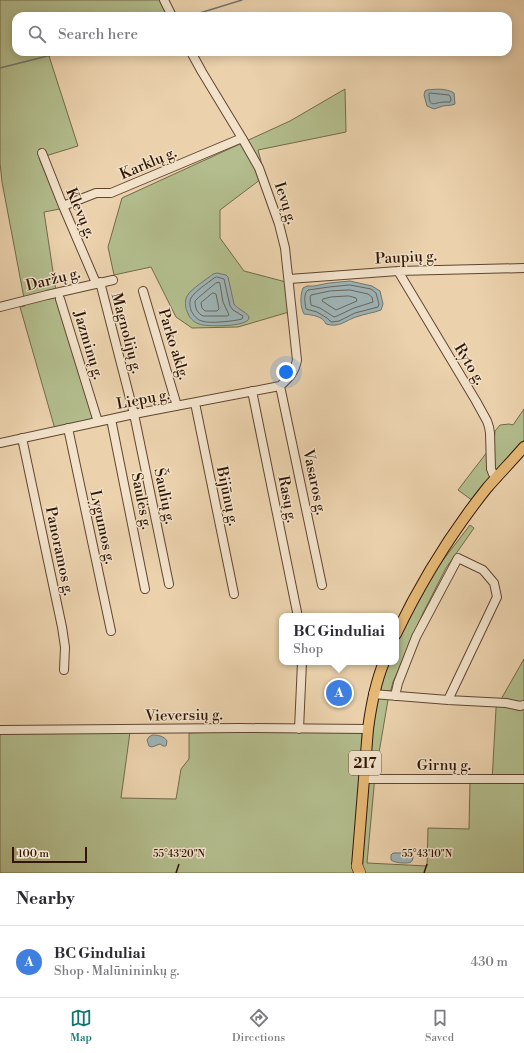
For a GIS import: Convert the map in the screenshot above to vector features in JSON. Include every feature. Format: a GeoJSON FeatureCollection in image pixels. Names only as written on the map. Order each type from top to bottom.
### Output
{"type":"FeatureCollection","features":[{"type":"Feature","properties":{"kind":"main road"},"geometry":{"type":"LineString","coordinates":[[399,628],[420,586],[455,531],[496,478],[524,447]]}},
{"type":"Feature","properties":{"kind":"main road","name":"217"},"geometry":{"type":"LineString","coordinates":[[358,871],[368,729],[373,694],[383,665]]}},
{"type":"Feature","properties":{"kind":"street"},"geometry":{"type":"LineString","coordinates":[[164,0],[170,12]]}},
{"type":"Feature","properties":{"kind":"street","name":"Ievų g."},"geometry":{"type":"LineString","coordinates":[[193,56],[259,168],[279,224],[285,248],[297,360],[294,372],[280,386]]}},
{"type":"Feature","properties":{"kind":"street","name":"Karklų g."},"geometry":{"type":"LineString","coordinates":[[63,206],[96,193],[111,193],[242,138]]}},
{"type":"Feature","properties":{"kind":"street","name":"Klevų g."},"geometry":{"type":"LineString","coordinates":[[42,153],[63,206],[98,283]]}},
{"type":"Feature","properties":{"kind":"street","name":"Paupių g."},"geometry":{"type":"LineString","coordinates":[[289,279],[398,270],[524,268]]}},
{"type":"Feature","properties":{"kind":"street","name":"Ryto g."},"geometry":{"type":"LineString","coordinates":[[398,270],[487,421],[490,433],[491,469],[496,478]]}},
{"type":"Feature","properties":{"kind":"street","name":"Daržų g."},"geometry":{"type":"LineString","coordinates":[[0,307],[113,280]]}},
{"type":"Feature","properties":{"kind":"street","name":"Magnolijų g."},"geometry":{"type":"LineString","coordinates":[[98,283],[134,414]]}},
{"type":"Feature","properties":{"kind":"street","name":"Parko aklg."},"geometry":{"type":"LineString","coordinates":[[143,291],[177,406]]}},
{"type":"Feature","properties":{"kind":"street","name":"Jazminų g."},"geometry":{"type":"LineString","coordinates":[[60,299],[98,422]]}},
{"type":"Feature","properties":{"kind":"street","name":"Liepų g."},"geometry":{"type":"LineString","coordinates":[[0,443],[134,414],[280,386]]}},
{"type":"Feature","properties":{"kind":"street","name":"Vasaros g."},"geometry":{"type":"LineString","coordinates":[[280,386],[322,584]]}},
{"type":"Feature","properties":{"kind":"street","name":"Rasų g."},"geometry":{"type":"LineString","coordinates":[[252,391],[297,612]]}},
{"type":"Feature","properties":{"kind":"street","name":"Bijūnų g."},"geometry":{"type":"LineString","coordinates":[[194,403],[234,594]]}},
{"type":"Feature","properties":{"kind":"street","name":"Šaulių g."},"geometry":{"type":"LineString","coordinates":[[134,414],[169,584]]}},
{"type":"Feature","properties":{"kind":"street","name":"Saulės g."},"geometry":{"type":"LineString","coordinates":[[111,419],[145,589]]}},
{"type":"Feature","properties":{"kind":"street","name":"Lygumos g."},"geometry":{"type":"LineString","coordinates":[[68,428],[111,630]]}},
{"type":"Feature","properties":{"kind":"street","name":"Panoramos g."},"geometry":{"type":"LineString","coordinates":[[22,438],[62,627],[65,647],[64,670]]}},
{"type":"Feature","properties":{"kind":"street"},"geometry":{"type":"LineString","coordinates":[[395,696],[398,683],[416,637],[458,558],[483,570],[494,583],[497,597],[448,700]]}},
{"type":"Feature","properties":{"kind":"street"},"geometry":{"type":"LineString","coordinates":[[299,729],[302,665]]}},
{"type":"Feature","properties":{"kind":"street"},"geometry":{"type":"LineString","coordinates":[[373,694],[506,703],[520,706],[524,705]]}},
{"type":"Feature","properties":{"kind":"street","name":"Vieversių g."},"geometry":{"type":"LineString","coordinates":[[0,730],[240,728],[368,729]]}},
{"type":"Feature","properties":{"kind":"street","name":"Girnų g."},"geometry":{"type":"LineString","coordinates":[[364,779],[524,779]]}},
{"type":"Feature","properties":{"kind":"green space"},"geometry":{"type":"Polygon","coordinates":[[[0,0],[161,0],[166,12],[12,12],[12,56],[49,56],[78,146],[39,158],[60,209],[44,212],[56,291],[24,298],[2,182],[0,163],[0,0]]]}},
{"type":"Feature","properties":{"kind":"green space"},"geometry":{"type":"Polygon","coordinates":[[[345,89],[346,132],[258,150],[265,176],[220,210],[220,238],[244,271],[286,282],[289,312],[238,327],[192,328],[176,317],[151,267],[114,275],[108,247],[122,198],[290,121],[345,89]],[[191,292],[235,307],[232,300],[191,292]]]}},
{"type":"Feature","properties":{"kind":"green space"},"geometry":{"type":"Polygon","coordinates":[[[57,295],[93,420],[55,429],[20,307],[25,306],[25,302],[57,295]]]}},
{"type":"Feature","properties":{"kind":"green space"},"geometry":{"type":"Polygon","coordinates":[[[524,409],[524,440],[473,501],[458,490],[494,443],[495,431],[500,425],[513,425],[524,409]]]}},
{"type":"Feature","properties":{"kind":"green space"},"geometry":{"type":"Polygon","coordinates":[[[470,525],[474,528],[446,568],[423,613],[393,682],[388,700],[375,776],[367,863],[427,866],[428,828],[469,829],[470,781],[492,782],[496,708],[524,659],[524,873],[362,873],[361,870],[372,718],[377,692],[388,665],[399,665],[399,639],[430,577],[470,525]]]}},
{"type":"Feature","properties":{"kind":"green space"},"geometry":{"type":"Polygon","coordinates":[[[248,731],[363,733],[365,735],[353,873],[0,873],[0,733],[130,732],[121,798],[176,799],[181,769],[189,759],[189,733],[248,731]]]}},
{"type":"Feature","properties":{"kind":"water"},"geometry":{"type":"Polygon","coordinates":[[[441,89],[451,91],[454,93],[455,104],[434,109],[427,106],[424,95],[425,91],[441,89]]]}},
{"type":"Feature","properties":{"kind":"water"},"geometry":{"type":"Polygon","coordinates":[[[217,273],[228,277],[234,304],[248,316],[249,318],[247,321],[226,326],[203,325],[195,322],[189,315],[186,309],[187,296],[199,284],[213,274],[217,273]]]}},
{"type":"Feature","properties":{"kind":"water"},"geometry":{"type":"Polygon","coordinates":[[[350,281],[372,286],[380,291],[383,304],[381,310],[359,316],[342,324],[335,325],[326,324],[325,321],[317,316],[304,314],[301,301],[303,288],[307,286],[350,281]]]}},
{"type":"Feature","properties":{"kind":"water"},"geometry":{"type":"Polygon","coordinates":[[[152,735],[163,737],[167,741],[166,746],[160,744],[152,747],[149,746],[147,740],[152,735]]]}},
{"type":"Feature","properties":{"kind":"water"},"geometry":{"type":"Polygon","coordinates":[[[393,853],[410,853],[413,856],[413,860],[407,863],[393,861],[391,860],[391,855],[393,853]]]}},
{"type":"Feature","properties":{"kind":"waterway"},"geometry":{"type":"LineString","coordinates":[[203,12],[242,0]]}},
{"type":"Feature","properties":{"kind":"waterway"},"geometry":{"type":"LineString","coordinates":[[0,68],[47,56]]}},
{"type":"Feature","properties":{"kind":"place","name":"BC Ginduliai"},"geometry":{"type":"Point","coordinates":[339,693]}}]}
